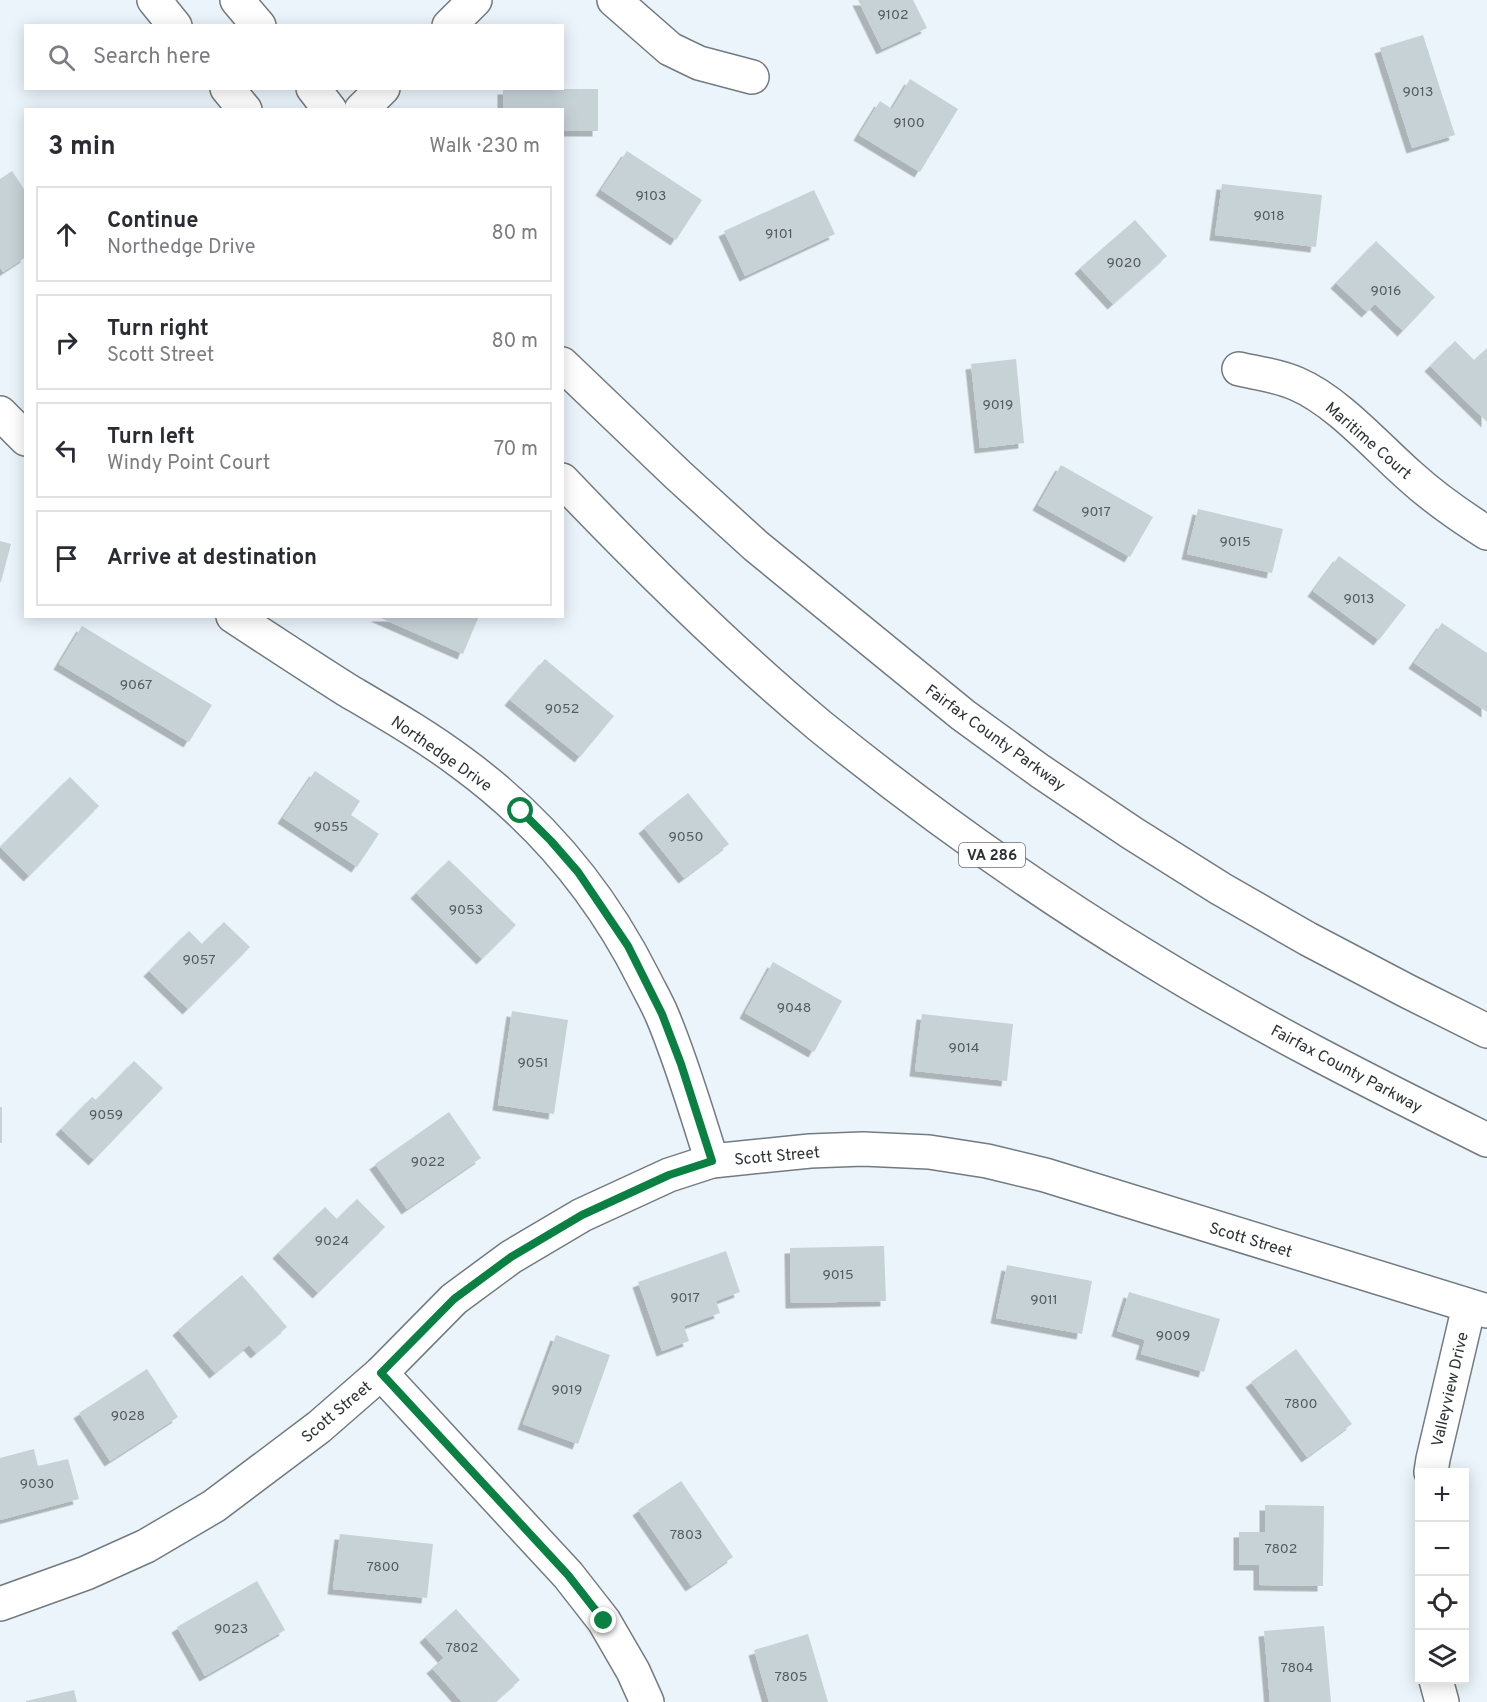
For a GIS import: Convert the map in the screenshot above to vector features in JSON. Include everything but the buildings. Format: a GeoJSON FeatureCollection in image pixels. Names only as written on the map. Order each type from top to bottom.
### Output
{"type":"FeatureCollection","features":[{"type":"Feature","properties":{"kind":"main road"},"geometry":{"type":"LineString","coordinates":[[154,0],[173,24]]}},
{"type":"Feature","properties":{"kind":"main road"},"geometry":{"type":"LineString","coordinates":[[237,0],[257,24]]}},
{"type":"Feature","properties":{"kind":"main road"},"geometry":{"type":"LineString","coordinates":[[451,24],[475,0]]}},
{"type":"Feature","properties":{"kind":"main road"},"geometry":{"type":"LineString","coordinates":[[614,0],[670,49],[699,63],[752,76]]}},
{"type":"Feature","properties":{"kind":"main road"},"geometry":{"type":"LineString","coordinates":[[229,90],[243,108]]}},
{"type":"Feature","properties":{"kind":"main road"},"geometry":{"type":"LineString","coordinates":[[315,90],[328,108]]}},
{"type":"Feature","properties":{"kind":"main road"},"geometry":{"type":"LineString","coordinates":[[363,108],[382,90]]}},
{"type":"Feature","properties":{"kind":"main road","name":"Fairfax County Parkway"},"geometry":{"type":"LineString","coordinates":[[564,366],[756,546],[963,715],[1001,743],[1131,832],[1221,889],[1318,944],[1487,1030]]}},
{"type":"Feature","properties":{"kind":"main road","name":"Maritime Court"},"geometry":{"type":"LineString","coordinates":[[1239,369],[1296,383],[1319,396],[1341,412],[1412,478],[1487,533]]}},
{"type":"Feature","properties":{"kind":"main road"},"geometry":{"type":"LineString","coordinates":[[0,413],[24,437]]}},
{"type":"Feature","properties":{"kind":"main road","name":"Fairfax County Parkway"},"geometry":{"type":"LineString","coordinates":[[564,482],[623,544],[723,640],[819,725],[941,819],[1036,886],[1153,961],[1276,1032],[1487,1140]]}},
{"type":"Feature","properties":{"kind":"main road","name":"Northedge Drive"},"geometry":{"type":"LineString","coordinates":[[236,618],[309,667],[462,762],[521,811],[551,841],[578,872],[628,946],[657,1004],[681,1064],[712,1161]]}},
{"type":"Feature","properties":{"kind":"main road","name":"Scott Street"},"geometry":{"type":"LineString","coordinates":[[0,1604],[86,1573],[146,1546],[204,1511],[319,1427],[381,1373],[454,1299],[511,1257],[582,1215],[669,1175],[712,1161],[810,1151],[863,1149],[928,1152],[987,1161],[1045,1175],[1478,1309]]}},
{"type":"Feature","properties":{"kind":"main road","name":"Valleyview Drive"},"geometry":{"type":"LineString","coordinates":[[1432,1468],[1478,1309]]}},
{"type":"Feature","properties":{"kind":"main road"},"geometry":{"type":"LineString","coordinates":[[381,1373],[568,1575],[604,1621],[633,1671],[647,1702]]}},
{"type":"Feature","properties":{"kind":"main road"},"geometry":{"type":"LineString","coordinates":[[1437,1684],[1442,1702]]}},
{"type":"Feature","properties":{"kind":"route"},"geometry":{"type":"LineString","coordinates":[[521,811],[578,872],[628,946],[662,1014],[681,1064],[712,1161],[669,1175],[582,1215],[511,1257],[454,1299],[381,1373],[568,1575],[604,1621]]}}]}
